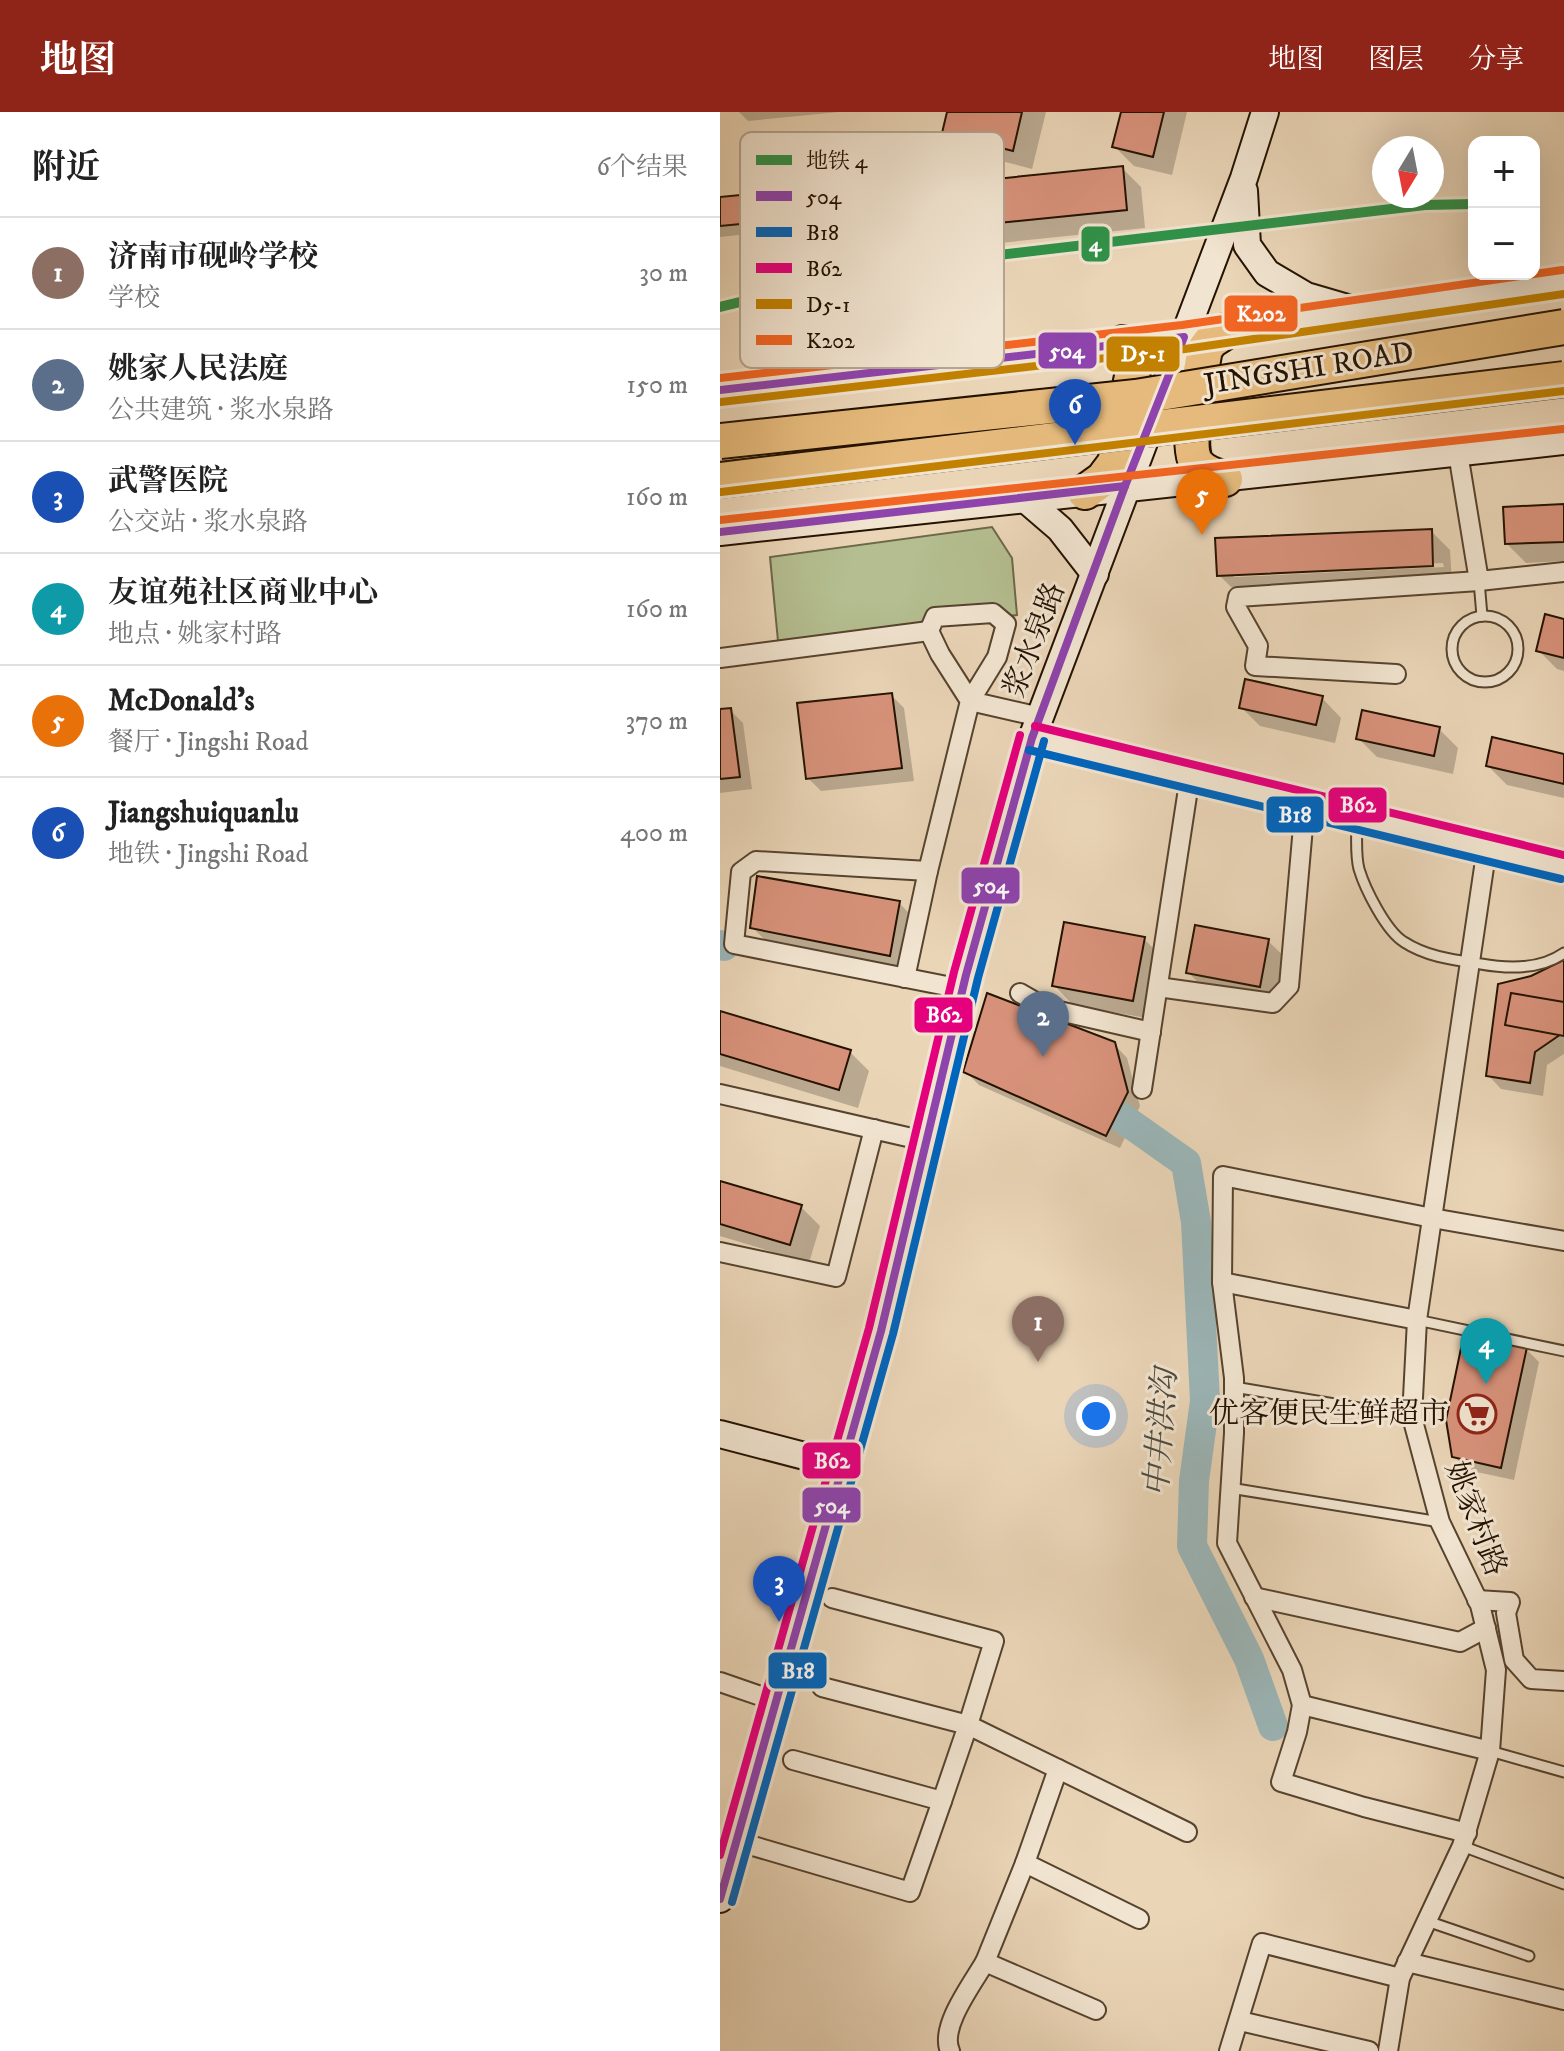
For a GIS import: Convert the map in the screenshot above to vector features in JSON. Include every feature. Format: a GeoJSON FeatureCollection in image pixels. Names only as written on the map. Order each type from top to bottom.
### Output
{"type":"FeatureCollection","features":[{"type":"Feature","properties":{"kind":"highway","name":"JINGSHI ROAD"},"geometry":{"type":"LineString","coordinates":[[720,441],[1136,397],[1564,327]]}},
{"type":"Feature","properties":{"kind":"highway"},"geometry":{"type":"LineString","coordinates":[[1225,479],[1207,473],[1196,463],[1190,447],[1205,349],[1228,330]]}},
{"type":"Feature","properties":{"kind":"highway"},"geometry":{"type":"LineString","coordinates":[[1085,492],[1103,479],[1115,463],[1135,354],[1123,343]]}},
{"type":"Feature","properties":{"kind":"highway","name":"JINGSHI ROAD"},"geometry":{"type":"LineString","coordinates":[[720,480],[1564,379]]}},
{"type":"Feature","properties":{"kind":"main road","name":"浆水泉路"},"geometry":{"type":"LineString","coordinates":[[720,1899],[881,1331],[962,989],[1036,728],[1244,178],[1265,112]]}},
{"type":"Feature","properties":{"kind":"main road"},"geometry":{"type":"LineString","coordinates":[[1244,178],[1247,245],[1267,273],[1306,296],[1358,311]]}},
{"type":"Feature","properties":{"kind":"main road","name":"JINGSHI ROAD"},"geometry":{"type":"LineString","coordinates":[[1004,357],[1184,337],[1564,282]]}},
{"type":"Feature","properties":{"kind":"main road","name":"JINGSHI ROAD"},"geometry":{"type":"LineString","coordinates":[[720,390],[909,368]]}},
{"type":"Feature","properties":{"kind":"main road"},"geometry":{"type":"LineString","coordinates":[[720,532],[1564,441]]}},
{"type":"Feature","properties":{"kind":"main road"},"geometry":{"type":"LineString","coordinates":[[1023,497],[1060,529],[1095,574]]}},
{"type":"Feature","properties":{"kind":"main road"},"geometry":{"type":"LineString","coordinates":[[1036,728],[1190,776],[1564,867]]}},
{"type":"Feature","properties":{"kind":"main road"},"geometry":{"type":"LineString","coordinates":[[720,1434],[843,1466]]}},
{"type":"Feature","properties":{"kind":"street"},"geometry":{"type":"LineString","coordinates":[[1458,453],[1479,581]]}},
{"type":"Feature","properties":{"kind":"street"},"geometry":{"type":"LineString","coordinates":[[1396,674],[1255,666],[1258,646],[1236,607],[1238,597],[1479,581],[1564,572]]}},
{"type":"Feature","properties":{"kind":"street"},"geometry":{"type":"LineString","coordinates":[[905,978],[970,701],[997,657],[1006,624],[993,613],[935,617],[929,631],[970,701],[1036,728]]}},
{"type":"Feature","properties":{"kind":"street"},"geometry":{"type":"LineString","coordinates":[[720,658],[929,631]]}},
{"type":"Feature","properties":{"kind":"street"},"geometry":{"type":"LineString","coordinates":[[1142,1089],[1190,776]]}},
{"type":"Feature","properties":{"kind":"street"},"geometry":{"type":"LineString","coordinates":[[1158,987],[1273,1003],[1289,986],[1305,804]]}},
{"type":"Feature","properties":{"kind":"street","name":"姚家村路"},"geometry":{"type":"LineString","coordinates":[[1388,2051],[1404,1970],[1464,1840],[1490,1751],[1496,1670],[1477,1600],[1440,1522],[1412,1417],[1417,1320],[1487,847]]}},
{"type":"Feature","properties":{"kind":"street"},"geometry":{"type":"LineString","coordinates":[[928,871],[756,861],[741,872],[734,944],[962,989]]}},
{"type":"Feature","properties":{"kind":"street"},"geometry":{"type":"LineString","coordinates":[[1020,993],[1046,1008],[1151,1032]]}},
{"type":"Feature","properties":{"kind":"street"},"geometry":{"type":"LineString","coordinates":[[720,1094],[925,1141]]}},
{"type":"Feature","properties":{"kind":"street"},"geometry":{"type":"LineString","coordinates":[[720,1252],[836,1277],[874,1129]]}},
{"type":"Feature","properties":{"kind":"street"},"geometry":{"type":"LineString","coordinates":[[1464,1840],[1281,1782],[1302,1705],[1292,1670],[1227,1543],[1234,1387],[1222,1282],[1223,1176],[1564,1241]]}},
{"type":"Feature","properties":{"kind":"street"},"geometry":{"type":"LineString","coordinates":[[1222,1282],[1417,1320]]}},
{"type":"Feature","properties":{"kind":"street"},"geometry":{"type":"LineString","coordinates":[[1254,1597],[1460,1642],[1486,1628]]}},
{"type":"Feature","properties":{"kind":"street"},"geometry":{"type":"LineString","coordinates":[[736,1841],[910,1892],[994,1641],[832,1598]]}},
{"type":"Feature","properties":{"kind":"street"},"geometry":{"type":"LineString","coordinates":[[1477,1600],[1510,1602],[1506,1613],[1514,1660],[1531,1679],[1564,1681]]}},
{"type":"Feature","properties":{"kind":"street"},"geometry":{"type":"LineString","coordinates":[[720,1682],[775,1701]]}},
{"type":"Feature","properties":{"kind":"street"},"geometry":{"type":"LineString","coordinates":[[822,1687],[968,1725],[1187,1832]]}},
{"type":"Feature","properties":{"kind":"street"},"geometry":{"type":"LineString","coordinates":[[1302,1705],[1490,1751]]}},
{"type":"Feature","properties":{"kind":"street"},"geometry":{"type":"LineString","coordinates":[[793,1760],[942,1801]]}},
{"type":"Feature","properties":{"kind":"street"},"geometry":{"type":"LineString","coordinates":[[950,2051],[950,2024],[985,1962],[1058,1769]]}},
{"type":"Feature","properties":{"kind":"street"},"geometry":{"type":"LineString","coordinates":[[1025,1863],[1139,1919]]}},
{"type":"Feature","properties":{"kind":"street"},"geometry":{"type":"LineString","coordinates":[[1229,2051],[1262,1943],[1564,2000]]}},
{"type":"Feature","properties":{"kind":"street"},"geometry":{"type":"LineString","coordinates":[[985,1962],[1096,2010]]}},
{"type":"Feature","properties":{"kind":"street"},"geometry":{"type":"LineString","coordinates":[[1240,2021],[1369,2051]]}},
{"type":"Feature","properties":{"kind":"lane"},"geometry":{"type":"LineString","coordinates":[[1479,581],[1482,616]]}},
{"type":"Feature","properties":{"kind":"lane"},"geometry":{"type":"LineString","coordinates":[[1482,616],[1503,621],[1511,628],[1519,650],[1511,671],[1492,682],[1480,683],[1460,672],[1452,653],[1456,633],[1463,624],[1482,616]]}},
{"type":"Feature","properties":{"kind":"lane"},"geometry":{"type":"LineString","coordinates":[[1357,816],[1359,867],[1380,914],[1401,941],[1436,957],[1522,967],[1553,961],[1564,953]]}},
{"type":"Feature","properties":{"kind":"lane"},"geometry":{"type":"LineString","coordinates":[[1417,1320],[1564,1351]]}},
{"type":"Feature","properties":{"kind":"lane"},"geometry":{"type":"LineString","coordinates":[[1234,1387],[1412,1417]]}},
{"type":"Feature","properties":{"kind":"lane"},"geometry":{"type":"LineString","coordinates":[[1230,1488],[1440,1522]]}},
{"type":"Feature","properties":{"kind":"lane"},"geometry":{"type":"LineString","coordinates":[[1490,1751],[1564,1772]]}},
{"type":"Feature","properties":{"kind":"lane"},"geometry":{"type":"LineString","coordinates":[[1464,1840],[1564,1884]]}},
{"type":"Feature","properties":{"kind":"lane"},"geometry":{"type":"LineString","coordinates":[[1427,1921],[1529,1956]]}},
{"type":"Feature","properties":{"kind":"green space"},"geometry":{"type":"Polygon","coordinates":[[[992,527],[1012,558],[1017,615],[778,641],[770,557],[992,527]]]}},
{"type":"Feature","properties":{"kind":"building"},"geometry":{"type":"Polygon","coordinates":[[[947,112],[1022,112],[1013,151],[1004,149],[1004,132],[942,132],[947,112]]]}},
{"type":"Feature","properties":{"kind":"building"},"geometry":{"type":"Polygon","coordinates":[[[1121,112],[1164,112],[1153,157],[1112,147],[1121,112]]]}},
{"type":"Feature","properties":{"kind":"building"},"geometry":{"type":"Polygon","coordinates":[[[1123,166],[1127,210],[1004,222],[1004,178],[1123,166]]]}},
{"type":"Feature","properties":{"kind":"building"},"geometry":{"type":"Polygon","coordinates":[[[740,195],[740,224],[720,226],[720,197],[740,195]]]}},
{"type":"Feature","properties":{"kind":"building"},"geometry":{"type":"Polygon","coordinates":[[[1564,504],[1564,542],[1505,544],[1503,507],[1564,504]]]}},
{"type":"Feature","properties":{"kind":"building"},"geometry":{"type":"Polygon","coordinates":[[[1432,529],[1433,566],[1217,576],[1215,538],[1432,529]]]}},
{"type":"Feature","properties":{"kind":"building"},"geometry":{"type":"Polygon","coordinates":[[[1545,614],[1564,619],[1564,658],[1536,651],[1545,614]]]}},
{"type":"Feature","properties":{"kind":"building"},"geometry":{"type":"Polygon","coordinates":[[[1245,679],[1323,696],[1316,725],[1239,708],[1245,679]]]}},
{"type":"Feature","properties":{"kind":"building"},"geometry":{"type":"Polygon","coordinates":[[[892,693],[902,768],[806,779],[797,703],[892,693]]]}},
{"type":"Feature","properties":{"kind":"building"},"geometry":{"type":"Polygon","coordinates":[[[731,708],[740,777],[720,779],[720,709],[731,708]]]}},
{"type":"Feature","properties":{"kind":"building"},"geometry":{"type":"Polygon","coordinates":[[[1362,710],[1440,727],[1434,756],[1356,739],[1362,710]]]}},
{"type":"Feature","properties":{"kind":"building"},"geometry":{"type":"Polygon","coordinates":[[[1492,737],[1564,754],[1564,784],[1486,766],[1492,737]]]}},
{"type":"Feature","properties":{"kind":"building"},"geometry":{"type":"Polygon","coordinates":[[[757,876],[900,901],[890,956],[750,928],[757,876]]]}},
{"type":"Feature","properties":{"kind":"building"},"geometry":{"type":"Polygon","coordinates":[[[1064,922],[1145,937],[1133,1001],[1052,986],[1064,922]]]}},
{"type":"Feature","properties":{"kind":"building"},"geometry":{"type":"Polygon","coordinates":[[[1195,925],[1269,939],[1260,987],[1186,973],[1195,925]]]}},
{"type":"Feature","properties":{"kind":"building"},"geometry":{"type":"Polygon","coordinates":[[[1564,960],[1564,1032],[1535,1052],[1530,1083],[1486,1076],[1498,984],[1531,976],[1564,960]]]}},
{"type":"Feature","properties":{"kind":"building"},"geometry":{"type":"Polygon","coordinates":[[[987,993],[1115,1042],[1128,1092],[1106,1136],[963,1072],[987,993]]]}},
{"type":"Feature","properties":{"kind":"building"},"geometry":{"type":"Polygon","coordinates":[[[1511,993],[1564,1002],[1564,1036],[1505,1025],[1511,993]]]}},
{"type":"Feature","properties":{"kind":"building"},"geometry":{"type":"Polygon","coordinates":[[[720,1011],[851,1050],[839,1090],[720,1054],[720,1011]]]}},
{"type":"Feature","properties":{"kind":"building"},"geometry":{"type":"Polygon","coordinates":[[[720,1181],[802,1205],[790,1245],[720,1224],[720,1181]]]}},
{"type":"Feature","properties":{"kind":"building"},"geometry":{"type":"Polygon","coordinates":[[[1464,1334],[1527,1347],[1501,1468],[1452,1457],[1446,1420],[1464,1334]]]}},
{"type":"Feature","properties":{"kind":"waterway","name":"中井洪沟"},"geometry":{"type":"LineString","coordinates":[[720,945],[724,946]]}},
{"type":"Feature","properties":{"kind":"waterway","name":"中井洪沟"},"geometry":{"type":"LineString","coordinates":[[1118,1115],[1186,1163],[1196,1222],[1205,1401],[1194,1481],[1192,1546],[1249,1659],[1273,1726]]}},
{"type":"Feature","properties":{"kind":"metro line","name":"4"},"geometry":{"type":"LineString","coordinates":[[1004,254],[1425,205],[1468,204]]}},
{"type":"Feature","properties":{"kind":"metro line","name":"4"},"geometry":{"type":"LineString","coordinates":[[720,307],[740,302]]}},
{"type":"Feature","properties":{"kind":"transit line","name":"K202"},"geometry":{"type":"LineString","coordinates":[[1004,345],[1182,325],[1562,270]]}},
{"type":"Feature","properties":{"kind":"transit line","name":"D5-1"},"geometry":{"type":"LineString","coordinates":[[721,402],[1185,349],[1564,294]]}},
{"type":"Feature","properties":{"kind":"transit line","name":"504"},"geometry":{"type":"LineString","coordinates":[[720,1899],[881,1331],[966,975],[1032,738],[1184,337],[1004,358]]}},
{"type":"Feature","properties":{"kind":"transit line","name":"K202"},"geometry":{"type":"LineString","coordinates":[[720,378],[807,368]]}},
{"type":"Feature","properties":{"kind":"transit line","name":"504"},"geometry":{"type":"LineString","coordinates":[[720,390],[913,368]]}},
{"type":"Feature","properties":{"kind":"transit line","name":"D5-1"},"geometry":{"type":"LineString","coordinates":[[721,492],[1564,391]]}},
{"type":"Feature","properties":{"kind":"transit line","name":"K202"},"geometry":{"type":"LineString","coordinates":[[720,520],[1563,429]]}},
{"type":"Feature","properties":{"kind":"transit line","name":"504"},"geometry":{"type":"LineString","coordinates":[[720,532],[1125,486]]}},
{"type":"Feature","properties":{"kind":"transit line","name":"B62"},"geometry":{"type":"LineString","coordinates":[[1035,726],[1564,855]]}},
{"type":"Feature","properties":{"kind":"transit line","name":"B62"},"geometry":{"type":"LineString","coordinates":[[720,1855],[869,1328],[954,972],[1020,735]]}},
{"type":"Feature","properties":{"kind":"transit line","name":"B18"},"geometry":{"type":"LineString","coordinates":[[732,1902],[893,1334],[978,978],[1044,741]]}},
{"type":"Feature","properties":{"kind":"transit line","name":"B18"},"geometry":{"type":"LineString","coordinates":[[1029,750],[1561,879]]}},
{"type":"Feature","properties":{"kind":"place","name":"Jiangshuiquanlu"},"geometry":{"type":"Point","coordinates":[1075,445]}},
{"type":"Feature","properties":{"kind":"place","name":"McDonald's"},"geometry":{"type":"Point","coordinates":[1202,535]}},
{"type":"Feature","properties":{"kind":"place","name":"姚家人民法庭"},"geometry":{"type":"Point","coordinates":[1043,1057]}},
{"type":"Feature","properties":{"kind":"place","name":"济南市砚岭学校"},"geometry":{"type":"Point","coordinates":[1038,1362]}},
{"type":"Feature","properties":{"kind":"place","name":"友谊苑社区商业中心"},"geometry":{"type":"Point","coordinates":[1486,1384]}},
{"type":"Feature","properties":{"kind":"place","name":"优客便民生鲜超市"},"geometry":{"type":"Point","coordinates":[1477,1414]}},
{"type":"Feature","properties":{"kind":"place","name":"武警医院"},"geometry":{"type":"Point","coordinates":[779,1622]}}]}
